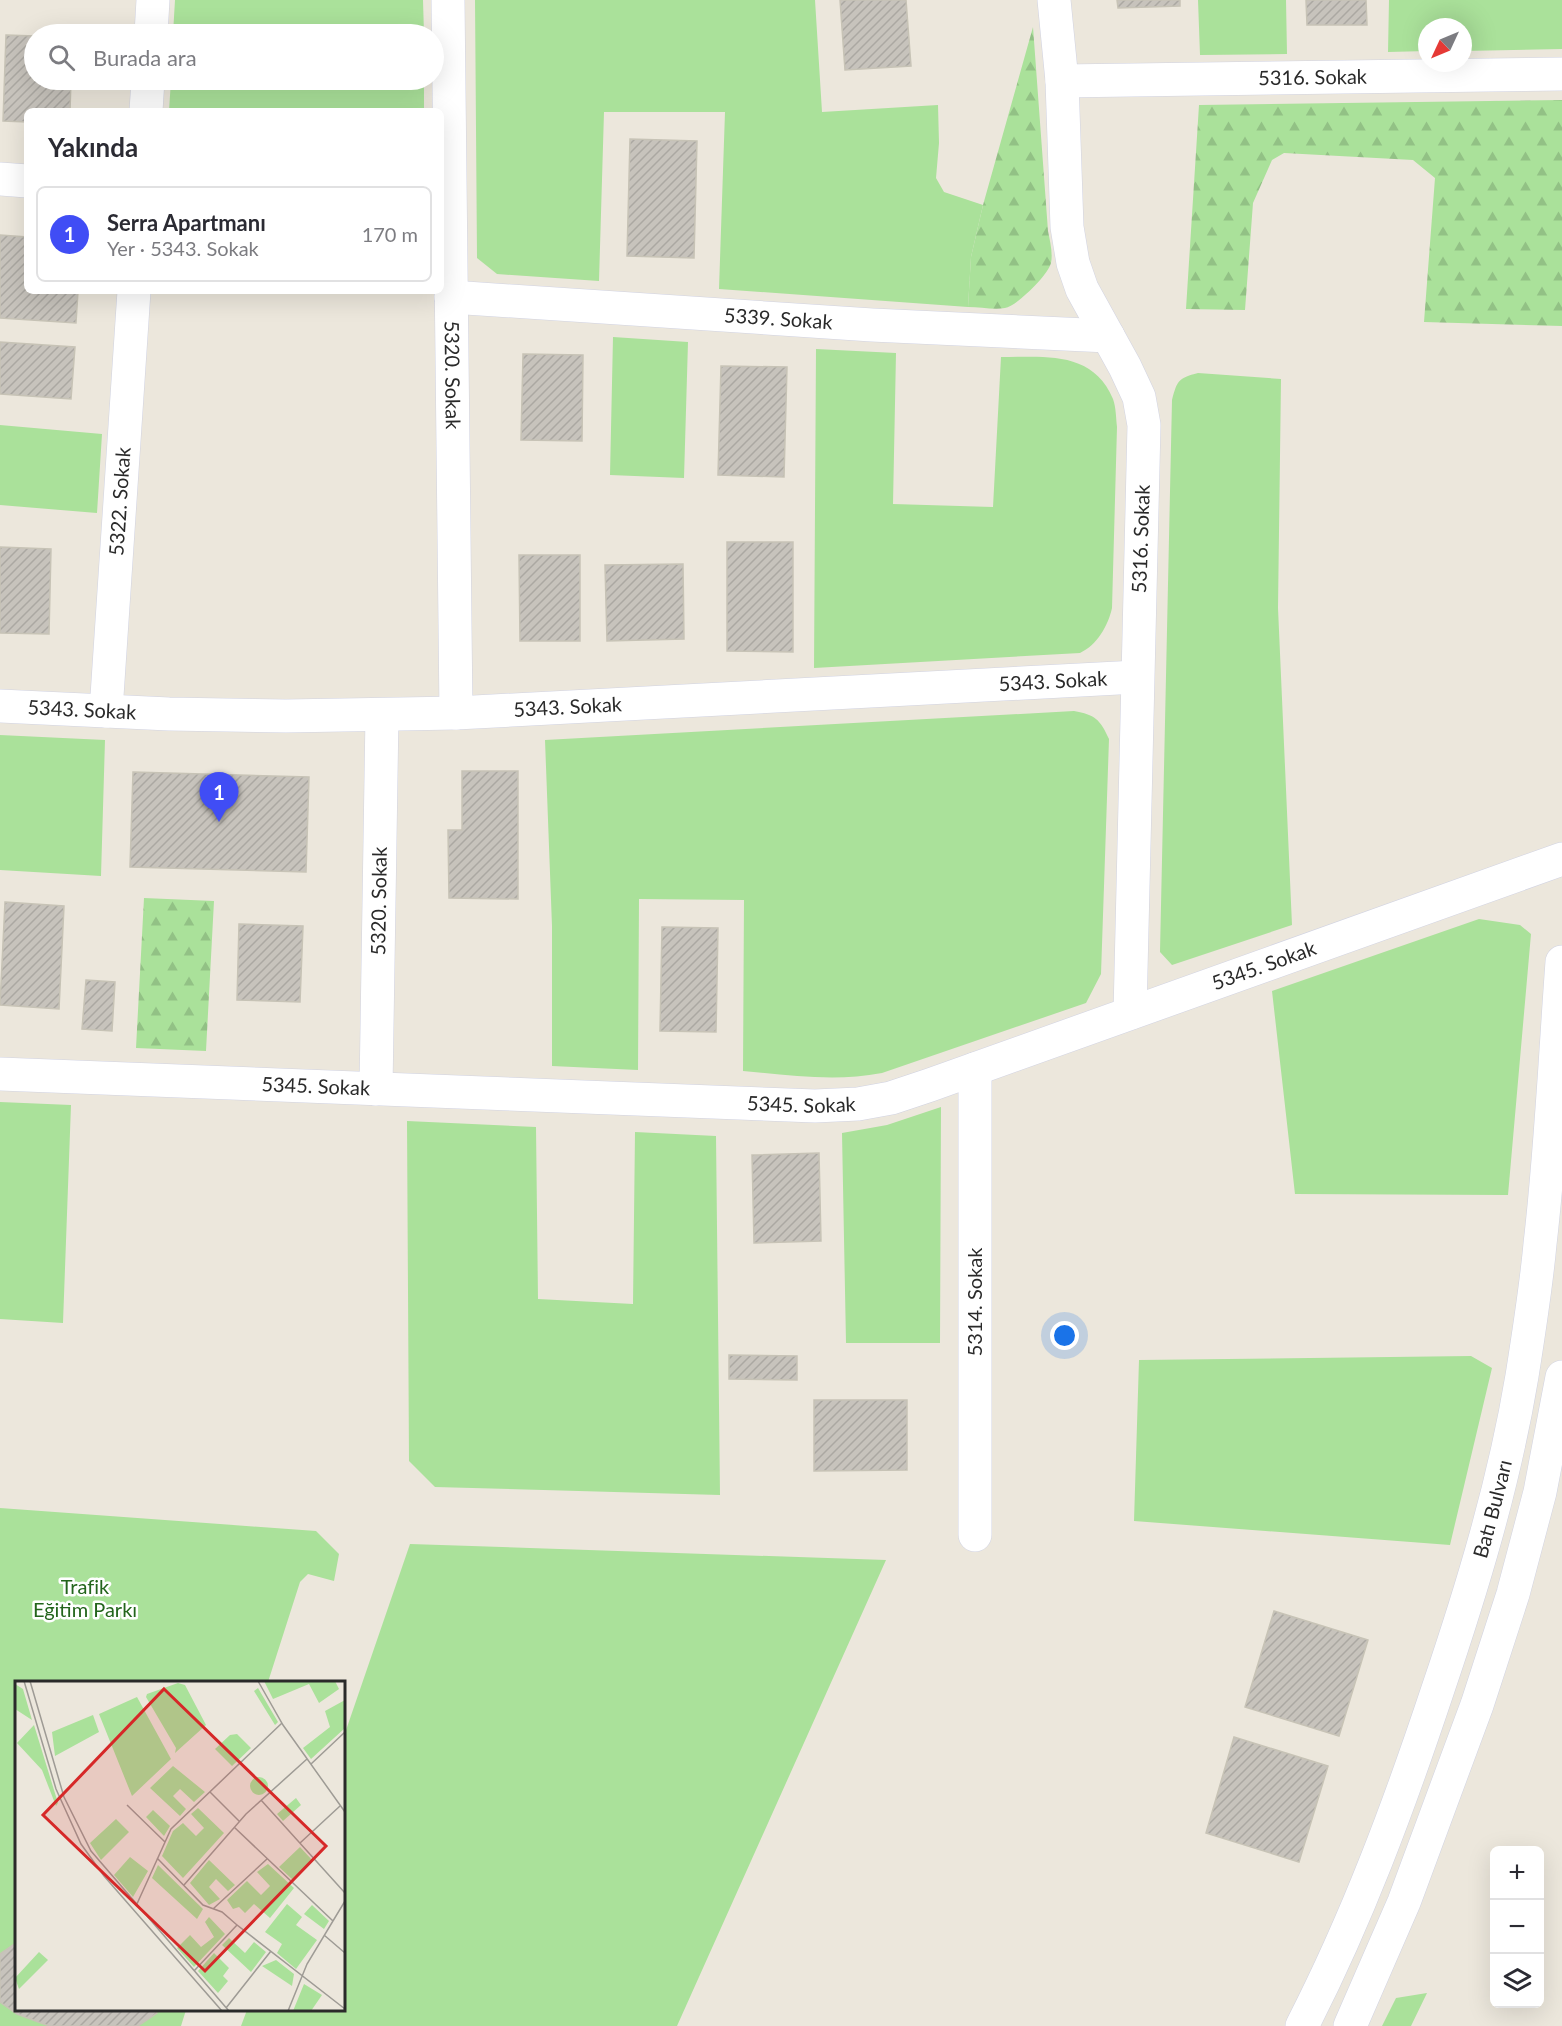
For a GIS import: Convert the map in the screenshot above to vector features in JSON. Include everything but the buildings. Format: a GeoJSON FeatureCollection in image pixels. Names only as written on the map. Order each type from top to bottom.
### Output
{"type":"FeatureCollection","features":[{"type":"Feature","properties":{"kind":"street"},"geometry":{"type":"LineString","coordinates":[[152,24],[153,0]]}},
{"type":"Feature","properties":{"kind":"street","name":"5320. Sokak"},"geometry":{"type":"LineString","coordinates":[[448,0],[456,713]]}},
{"type":"Feature","properties":{"kind":"street","name":"5316. Sokak"},"geometry":{"type":"LineString","coordinates":[[1054,0],[1062,81],[1067,227],[1073,263],[1082,289],[1139,397],[1144,425],[1130,1013]]}},
{"type":"Feature","properties":{"kind":"street","name":"5316. Sokak"},"geometry":{"type":"LineString","coordinates":[[1062,81],[1562,74]]}},
{"type":"Feature","properties":{"kind":"street"},"geometry":{"type":"LineString","coordinates":[[146,108],[147,90]]}},
{"type":"Feature","properties":{"kind":"street"},"geometry":{"type":"LineString","coordinates":[[0,179],[24,181]]}},
{"type":"Feature","properties":{"kind":"street","name":"5322. Sokak"},"geometry":{"type":"LineString","coordinates":[[106,711],[134,294]]}},
{"type":"Feature","properties":{"kind":"street","name":"5339. Sokak"},"geometry":{"type":"LineString","coordinates":[[451,297],[872,325],[1108,336]]}},
{"type":"Feature","properties":{"kind":"street","name":"5343. Sokak"},"geometry":{"type":"LineString","coordinates":[[0,706],[286,716],[382,715],[1137,677]]}},
{"type":"Feature","properties":{"kind":"street","name":"5320. Sokak"},"geometry":{"type":"LineString","coordinates":[[376,1089],[382,715]]}},
{"type":"Feature","properties":{"kind":"street","name":"5345. Sokak"},"geometry":{"type":"LineString","coordinates":[[0,1074],[815,1106],[858,1104],[891,1098],[975,1069],[1562,859]]}},
{"type":"Feature","properties":{"kind":"street","name":"Batı Bulvarı"},"geometry":{"type":"LineString","coordinates":[[1302,2026],[1374,1868],[1415,1758],[1463,1614],[1498,1491],[1521,1378],[1540,1244],[1562,962]]}},
{"type":"Feature","properties":{"kind":"street","name":"5314. Sokak"},"geometry":{"type":"LineString","coordinates":[[975,1069],[975,1535]]}},
{"type":"Feature","properties":{"kind":"street"},"geometry":{"type":"LineString","coordinates":[[1350,2026],[1404,1902],[1477,1705],[1513,1594],[1540,1492],[1562,1377]]}},
{"type":"Feature","properties":{"kind":"green space"},"geometry":{"type":"Polygon","coordinates":[[[175,0],[423,0],[424,24],[174,24],[175,0]]]}},
{"type":"Feature","properties":{"kind":"green space"},"geometry":{"type":"Polygon","coordinates":[[[475,0],[815,0],[822,112],[938,105],[939,143],[936,178],[944,192],[983,205],[971,257],[968,307],[719,289],[725,112],[604,112],[599,281],[497,274],[477,258],[475,0]]]}},
{"type":"Feature","properties":{"kind":"green space"},"geometry":{"type":"Polygon","coordinates":[[[1198,0],[1286,0],[1287,54],[1200,55],[1198,0]]]}},
{"type":"Feature","properties":{"kind":"green space"},"geometry":{"type":"Polygon","coordinates":[[[1389,0],[1562,0],[1562,49],[1472,51],[1472,18],[1418,18],[1418,51],[1388,52],[1389,0]]]}},
{"type":"Feature","properties":{"kind":"green space"},"geometry":{"type":"Polygon","coordinates":[[[1033,27],[1051,263],[1038,282],[1010,306],[996,309],[968,307],[971,257],[983,205],[1033,27]]]}},
{"type":"Feature","properties":{"kind":"green space"},"geometry":{"type":"Polygon","coordinates":[[[170,90],[424,90],[424,108],[169,108],[170,90]]]}},
{"type":"Feature","properties":{"kind":"green space"},"geometry":{"type":"Polygon","coordinates":[[[1562,100],[1562,326],[1424,322],[1435,178],[1413,160],[1284,153],[1272,160],[1253,203],[1245,310],[1186,309],[1199,105],[1562,100]]]}},
{"type":"Feature","properties":{"kind":"green space"},"geometry":{"type":"Polygon","coordinates":[[[613,337],[688,342],[684,478],[610,475],[613,337]]]}},
{"type":"Feature","properties":{"kind":"green space"},"geometry":{"type":"Polygon","coordinates":[[[816,349],[896,353],[893,504],[993,507],[1001,357],[1050,357],[1066,360],[1080,364],[1104,383],[1114,402],[1117,427],[1112,608],[1105,628],[1092,645],[1080,653],[814,668],[816,349]]]}},
{"type":"Feature","properties":{"kind":"green space"},"geometry":{"type":"Polygon","coordinates":[[[1198,373],[1281,379],[1278,608],[1292,925],[1172,965],[1160,952],[1172,400],[1179,381],[1198,373]]]}},
{"type":"Feature","properties":{"kind":"green space"},"geometry":{"type":"Polygon","coordinates":[[[0,425],[102,434],[97,513],[0,505],[0,425]]]}},
{"type":"Feature","properties":{"kind":"green space"},"geometry":{"type":"Polygon","coordinates":[[[1074,711],[1096,719],[1109,739],[1101,974],[1086,1003],[882,1073],[830,1077],[743,1071],[744,900],[639,899],[638,1070],[552,1066],[552,926],[545,740],[1074,711]]]}},
{"type":"Feature","properties":{"kind":"green space"},"geometry":{"type":"Polygon","coordinates":[[[0,735],[105,740],[101,876],[0,870],[0,735]]]}},
{"type":"Feature","properties":{"kind":"green space"},"geometry":{"type":"Polygon","coordinates":[[[144,898],[214,901],[206,1051],[136,1048],[144,898]]]}},
{"type":"Feature","properties":{"kind":"green space"},"geometry":{"type":"Polygon","coordinates":[[[1479,919],[1520,925],[1531,934],[1508,1195],[1295,1194],[1272,991],[1479,919]]]}},
{"type":"Feature","properties":{"kind":"green space"},"geometry":{"type":"Polygon","coordinates":[[[0,1102],[71,1105],[63,1323],[0,1319],[0,1102]]]}},
{"type":"Feature","properties":{"kind":"green space"},"geometry":{"type":"Polygon","coordinates":[[[941,1107],[940,1343],[846,1343],[842,1133],[887,1125],[941,1107]]]}},
{"type":"Feature","properties":{"kind":"green space"},"geometry":{"type":"Polygon","coordinates":[[[407,1121],[536,1127],[538,1299],[633,1304],[635,1132],[716,1136],[720,1495],[435,1487],[409,1461],[407,1121]]]}},
{"type":"Feature","properties":{"kind":"green space"},"geometry":{"type":"Polygon","coordinates":[[[1471,1356],[1492,1368],[1450,1545],[1134,1521],[1139,1360],[1471,1356]]]}},
{"type":"Feature","properties":{"kind":"green space","name":"Trafik Eğitim Parkı"},"geometry":{"type":"Polygon","coordinates":[[[0,1508],[316,1531],[339,1554],[334,1581],[308,1574],[300,1582],[268,1681],[15,1681],[15,2011],[186,2011],[181,2026],[0,2026],[0,1508]]]}},
{"type":"Feature","properties":{"kind":"green space"},"geometry":{"type":"Polygon","coordinates":[[[410,1544],[886,1560],[677,2026],[241,2026],[247,2011],[345,2011],[345,1733],[410,1544]]]}},
{"type":"Feature","properties":{"kind":"green space"},"geometry":{"type":"Polygon","coordinates":[[[1427,1993],[1411,2026],[1382,2026],[1396,1998],[1427,1993]]]}},
{"type":"Feature","properties":{"kind":"place","name":"Serra Apartmanı"},"geometry":{"type":"Point","coordinates":[219,822]}}]}
